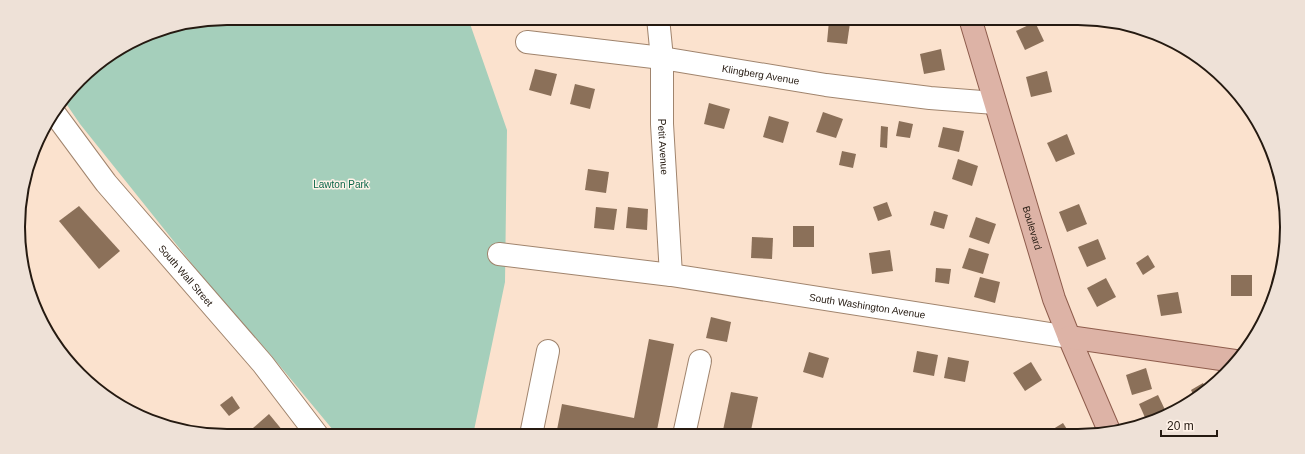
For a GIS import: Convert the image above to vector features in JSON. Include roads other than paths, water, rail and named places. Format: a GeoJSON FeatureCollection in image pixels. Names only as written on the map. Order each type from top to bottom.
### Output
{"type":"FeatureCollection","features":[{"type":"Feature","properties":{"kind":"main road","name":"Boulevard"},"geometry":{"type":"LineString","coordinates":[[972,25],[1054,299],[1107,427]]}},
{"type":"Feature","properties":{"kind":"main road","name":"South Washington Avenue"},"geometry":{"type":"LineString","coordinates":[[1069,337],[1230,360]]}},
{"type":"Feature","properties":{"kind":"street","name":"Petit Avenue"},"geometry":{"type":"LineString","coordinates":[[659,25],[662,58],[662,124],[671,275]]}},
{"type":"Feature","properties":{"kind":"street","name":"Klingberg Avenue"},"geometry":{"type":"LineString","coordinates":[[527,42],[662,58],[826,85],[930,98],[995,103]]}},
{"type":"Feature","properties":{"kind":"street","name":"South Wall Street"},"geometry":{"type":"LineString","coordinates":[[57,117],[106,183],[263,364],[313,429]]}},
{"type":"Feature","properties":{"kind":"street","name":"South Washington Avenue"},"geometry":{"type":"LineString","coordinates":[[499,254],[671,275],[1069,337]]}},
{"type":"Feature","properties":{"kind":"street"},"geometry":{"type":"LineString","coordinates":[[532,429],[548,351]]}},
{"type":"Feature","properties":{"kind":"street"},"geometry":{"type":"LineString","coordinates":[[685,429],[700,361]]}},
{"type":"Feature","properties":{"kind":"park label","name":"Lawton Park"},"geometry":{"type":"Point","coordinates":[341,184]}}]}
